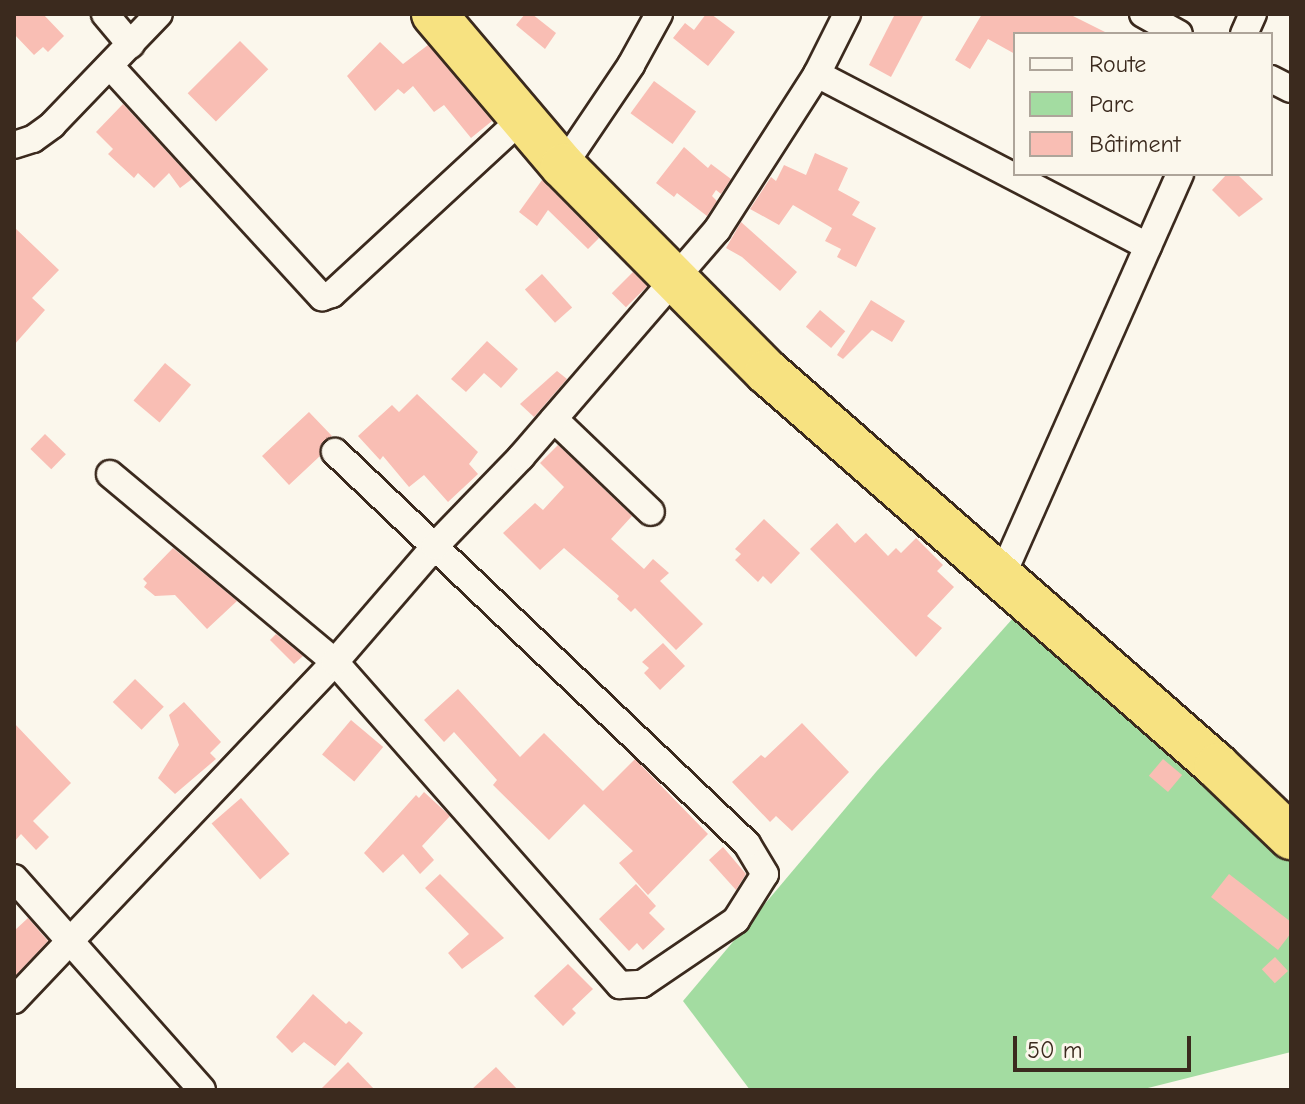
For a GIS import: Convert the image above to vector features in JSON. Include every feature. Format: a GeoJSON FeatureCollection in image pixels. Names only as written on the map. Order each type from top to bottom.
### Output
{"type":"FeatureCollection","features":[{"type":"Feature","properties":{"kind":"highway"},"geometry":{"type":"LineString","coordinates":[[434,14],[563,166],[767,372],[852,443],[1217,766],[1291,837]]}},
{"type":"Feature","properties":{"kind":"street"},"geometry":{"type":"LineString","coordinates":[[105,14],[131,45]]}},
{"type":"Feature","properties":{"kind":"street"},"geometry":{"type":"LineString","coordinates":[[14,145],[33,139],[52,125],[159,14]]}},
{"type":"Feature","properties":{"kind":"street"},"geometry":{"type":"LineString","coordinates":[[563,166],[631,65],[659,14]]}},
{"type":"Feature","properties":{"kind":"street"},"geometry":{"type":"LineString","coordinates":[[14,1000],[335,662],[435,546],[554,419],[717,230],[817,74],[847,14]]}},
{"type":"Feature","properties":{"kind":"street"},"geometry":{"type":"LineString","coordinates":[[1143,14],[1175,32]]}},
{"type":"Feature","properties":{"kind":"street"},"geometry":{"type":"LineString","coordinates":[[110,66],[322,297],[332,294],[523,118]]}},
{"type":"Feature","properties":{"kind":"street"},"geometry":{"type":"LineString","coordinates":[[817,74],[1013,176]]}},
{"type":"Feature","properties":{"kind":"street"},"geometry":{"type":"LineString","coordinates":[[1273,80],[1291,89]]}},
{"type":"Feature","properties":{"kind":"street"},"geometry":{"type":"LineString","coordinates":[[1013,176],[1148,246]]}},
{"type":"Feature","properties":{"kind":"street"},"geometry":{"type":"LineString","coordinates":[[1001,578],[1179,176]]}},
{"type":"Feature","properties":{"kind":"street"},"geometry":{"type":"LineString","coordinates":[[554,419],[651,512]]}},
{"type":"Feature","properties":{"kind":"street"},"geometry":{"type":"LineString","coordinates":[[110,474],[335,662],[620,985],[642,984],[736,920],[765,874],[747,844],[335,452]]}},
{"type":"Feature","properties":{"kind":"street"},"geometry":{"type":"LineString","coordinates":[[14,878],[202,1090]]}},
{"type":"Feature","properties":{"kind":"green space"},"geometry":{"type":"Polygon","coordinates":[[[1014,617],[1291,862],[1291,1052],[1140,1090],[750,1090],[683,1001],[876,772],[1014,617]]]}},
{"type":"Feature","properties":{"kind":"building"},"geometry":{"type":"Polygon","coordinates":[[[14,14],[43,14],[64,36],[48,52],[43,47],[34,55],[14,34],[14,14]]]}},
{"type":"Feature","properties":{"kind":"building"},"geometry":{"type":"Polygon","coordinates":[[[525,14],[532,14],[556,33],[545,49],[516,25],[525,14]]]}},
{"type":"Feature","properties":{"kind":"building"},"geometry":{"type":"Polygon","coordinates":[[[706,14],[711,14],[735,32],[708,66],[673,38],[685,23],[694,30],[706,14]]]}},
{"type":"Feature","properties":{"kind":"building"},"geometry":{"type":"Polygon","coordinates":[[[895,14],[924,14],[891,77],[869,65],[895,14]]]}},
{"type":"Feature","properties":{"kind":"building"},"geometry":{"type":"Polygon","coordinates":[[[982,14],[1069,14],[1105,32],[1013,32],[1013,53],[988,39],[970,69],[955,60],[982,14]]]}},
{"type":"Feature","properties":{"kind":"building"},"geometry":{"type":"Polygon","coordinates":[[[240,41],[268,69],[216,122],[188,93],[240,41]]]}},
{"type":"Feature","properties":{"kind":"building"},"geometry":{"type":"Polygon","coordinates":[[[380,42],[403,64],[428,45],[492,121],[471,138],[444,105],[434,112],[413,86],[404,94],[398,89],[375,111],[347,76],[380,42]]]}},
{"type":"Feature","properties":{"kind":"building"},"geometry":{"type":"Polygon","coordinates":[[[654,81],[696,112],[673,144],[630,113],[654,81]]]}},
{"type":"Feature","properties":{"kind":"building"},"geometry":{"type":"Polygon","coordinates":[[[123,104],[192,179],[180,188],[169,173],[154,188],[138,173],[134,178],[108,154],[113,149],[96,132],[123,104]]]}},
{"type":"Feature","properties":{"kind":"building"},"geometry":{"type":"Polygon","coordinates":[[[684,147],[708,168],[711,164],[731,179],[721,194],[716,190],[712,196],[717,201],[707,216],[677,193],[674,197],[656,183],[684,147]]]}},
{"type":"Feature","properties":{"kind":"building"},"geometry":{"type":"Polygon","coordinates":[[[815,153],[848,168],[838,190],[860,202],[852,215],[876,228],[856,267],[837,257],[841,249],[825,241],[832,228],[793,205],[779,225],[750,209],[771,177],[776,181],[784,165],[806,175],[815,153]]]}},
{"type":"Feature","properties":{"kind":"building"},"geometry":{"type":"Polygon","coordinates":[[[1225,176],[1239,176],[1263,199],[1239,217],[1212,190],[1225,176]]]}},
{"type":"Feature","properties":{"kind":"building"},"geometry":{"type":"Polygon","coordinates":[[[542,180],[599,238],[588,249],[548,210],[537,226],[519,212],[542,180]]]}},
{"type":"Feature","properties":{"kind":"building"},"geometry":{"type":"Polygon","coordinates":[[[741,222],[797,272],[780,291],[742,257],[726,248],[741,222]]]}},
{"type":"Feature","properties":{"kind":"building"},"geometry":{"type":"Polygon","coordinates":[[[14,227],[59,270],[32,298],[45,310],[14,345],[14,227]]]}},
{"type":"Feature","properties":{"kind":"building"},"geometry":{"type":"Polygon","coordinates":[[[633,272],[647,286],[626,307],[612,293],[633,272]]]}},
{"type":"Feature","properties":{"kind":"building"},"geometry":{"type":"Polygon","coordinates":[[[542,274],[572,307],[555,323],[525,289],[542,274]]]}},
{"type":"Feature","properties":{"kind":"building"},"geometry":{"type":"Polygon","coordinates":[[[871,300],[905,321],[892,342],[872,330],[843,359],[837,355],[871,300]]]}},
{"type":"Feature","properties":{"kind":"building"},"geometry":{"type":"Polygon","coordinates":[[[820,310],[845,331],[831,348],[806,327],[820,310]]]}},
{"type":"Feature","properties":{"kind":"building"},"geometry":{"type":"Polygon","coordinates":[[[487,341],[518,369],[501,388],[484,373],[466,392],[451,379],[487,341]]]}},
{"type":"Feature","properties":{"kind":"building"},"geometry":{"type":"Polygon","coordinates":[[[165,363],[191,385],[160,422],[134,401],[165,363]]]}},
{"type":"Feature","properties":{"kind":"building"},"geometry":{"type":"Polygon","coordinates":[[[557,371],[567,379],[534,417],[520,404],[557,371]]]}},
{"type":"Feature","properties":{"kind":"building"},"geometry":{"type":"Polygon","coordinates":[[[417,394],[478,452],[469,464],[478,474],[448,502],[424,475],[409,487],[383,456],[380,460],[358,436],[392,405],[399,412],[417,394]]]}},
{"type":"Feature","properties":{"kind":"building"},"geometry":{"type":"Polygon","coordinates":[[[309,412],[332,436],[323,442],[320,456],[289,485],[262,456],[309,412]]]}},
{"type":"Feature","properties":{"kind":"building"},"geometry":{"type":"Polygon","coordinates":[[[45,434],[66,454],[51,469],[30,449],[45,434]]]}},
{"type":"Feature","properties":{"kind":"building"},"geometry":{"type":"Polygon","coordinates":[[[558,445],[632,516],[611,539],[644,569],[653,559],[669,573],[660,581],[703,624],[676,650],[635,608],[631,612],[617,599],[619,596],[564,548],[540,570],[503,533],[535,503],[543,510],[564,487],[540,463],[558,445]]]}},
{"type":"Feature","properties":{"kind":"building"},"geometry":{"type":"Polygon","coordinates":[[[764,519],[800,553],[771,584],[763,576],[758,582],[735,560],[741,554],[735,549],[764,519]]]}},
{"type":"Feature","properties":{"kind":"building"},"geometry":{"type":"Polygon","coordinates":[[[837,523],[855,543],[866,533],[888,556],[896,548],[901,553],[916,538],[943,565],[937,571],[954,587],[927,616],[942,628],[916,657],[810,549],[837,523]]]}},
{"type":"Feature","properties":{"kind":"building"},"geometry":{"type":"Polygon","coordinates":[[[173,548],[237,601],[207,629],[175,595],[155,596],[144,587],[147,583],[143,579],[173,548]]]}},
{"type":"Feature","properties":{"kind":"building"},"geometry":{"type":"Polygon","coordinates":[[[276,634],[303,656],[294,664],[270,640],[276,634]]]}},
{"type":"Feature","properties":{"kind":"building"},"geometry":{"type":"Polygon","coordinates":[[[663,643],[685,666],[660,690],[644,673],[649,668],[642,662],[663,643]]]}},
{"type":"Feature","properties":{"kind":"building"},"geometry":{"type":"Polygon","coordinates":[[[135,679],[164,707],[142,730],[113,702],[135,679]]]}},
{"type":"Feature","properties":{"kind":"building"},"geometry":{"type":"Polygon","coordinates":[[[458,689],[520,757],[544,733],[603,791],[635,759],[708,834],[648,895],[619,863],[633,851],[584,804],[549,840],[493,785],[497,780],[454,732],[444,742],[424,720],[458,689]]]}},
{"type":"Feature","properties":{"kind":"building"},"geometry":{"type":"Polygon","coordinates":[[[184,702],[221,742],[210,753],[216,759],[175,794],[158,778],[179,745],[169,715],[184,702]]]}},
{"type":"Feature","properties":{"kind":"building"},"geometry":{"type":"Polygon","coordinates":[[[351,720],[383,747],[354,781],[322,754],[351,720]]]}},
{"type":"Feature","properties":{"kind":"building"},"geometry":{"type":"Polygon","coordinates":[[[14,723],[71,783],[33,821],[49,837],[36,850],[21,834],[14,842],[14,723]]]}},
{"type":"Feature","properties":{"kind":"building"},"geometry":{"type":"Polygon","coordinates":[[[802,723],[849,772],[792,831],[776,816],[770,822],[732,782],[761,755],[765,758],[802,723]]]}},
{"type":"Feature","properties":{"kind":"building"},"geometry":{"type":"Polygon","coordinates":[[[1163,759],[1182,775],[1168,792],[1149,776],[1163,759]]]}},
{"type":"Feature","properties":{"kind":"building"},"geometry":{"type":"Polygon","coordinates":[[[424,792],[450,816],[422,846],[434,860],[420,874],[403,854],[383,873],[364,853],[416,795],[419,798],[424,792]]]}},
{"type":"Feature","properties":{"kind":"building"},"geometry":{"type":"Polygon","coordinates":[[[241,798],[290,854],[260,879],[212,824],[241,798]]]}},
{"type":"Feature","properties":{"kind":"building"},"geometry":{"type":"Polygon","coordinates":[[[723,847],[746,874],[736,890],[709,860],[723,847]]]}},
{"type":"Feature","properties":{"kind":"building"},"geometry":{"type":"Polygon","coordinates":[[[440,874],[504,938],[462,969],[448,953],[469,934],[425,888],[440,874]]]}},
{"type":"Feature","properties":{"kind":"building"},"geometry":{"type":"Polygon","coordinates":[[[1229,874],[1291,922],[1291,933],[1278,950],[1211,897],[1229,874]]]}},
{"type":"Feature","properties":{"kind":"building"},"geometry":{"type":"Polygon","coordinates":[[[636,884],[656,906],[649,913],[665,929],[643,950],[637,943],[629,951],[599,919],[636,884]]]}},
{"type":"Feature","properties":{"kind":"building"},"geometry":{"type":"Polygon","coordinates":[[[28,918],[48,941],[14,977],[14,931],[28,918]]]}},
{"type":"Feature","properties":{"kind":"building"},"geometry":{"type":"Polygon","coordinates":[[[1275,957],[1288,971],[1275,983],[1262,969],[1275,957]]]}},
{"type":"Feature","properties":{"kind":"building"},"geometry":{"type":"Polygon","coordinates":[[[568,964],[593,989],[572,1009],[576,1013],[563,1026],[534,996],[568,964]]]}},
{"type":"Feature","properties":{"kind":"building"},"geometry":{"type":"Polygon","coordinates":[[[313,994],[346,1024],[349,1021],[363,1033],[335,1066],[304,1042],[292,1053],[276,1037],[313,994]]]}},
{"type":"Feature","properties":{"kind":"building"},"geometry":{"type":"Polygon","coordinates":[[[348,1062],[375,1090],[320,1090],[348,1062]]]}},
{"type":"Feature","properties":{"kind":"building"},"geometry":{"type":"Polygon","coordinates":[[[496,1067],[518,1090],[471,1090],[496,1067]]]}}]}
